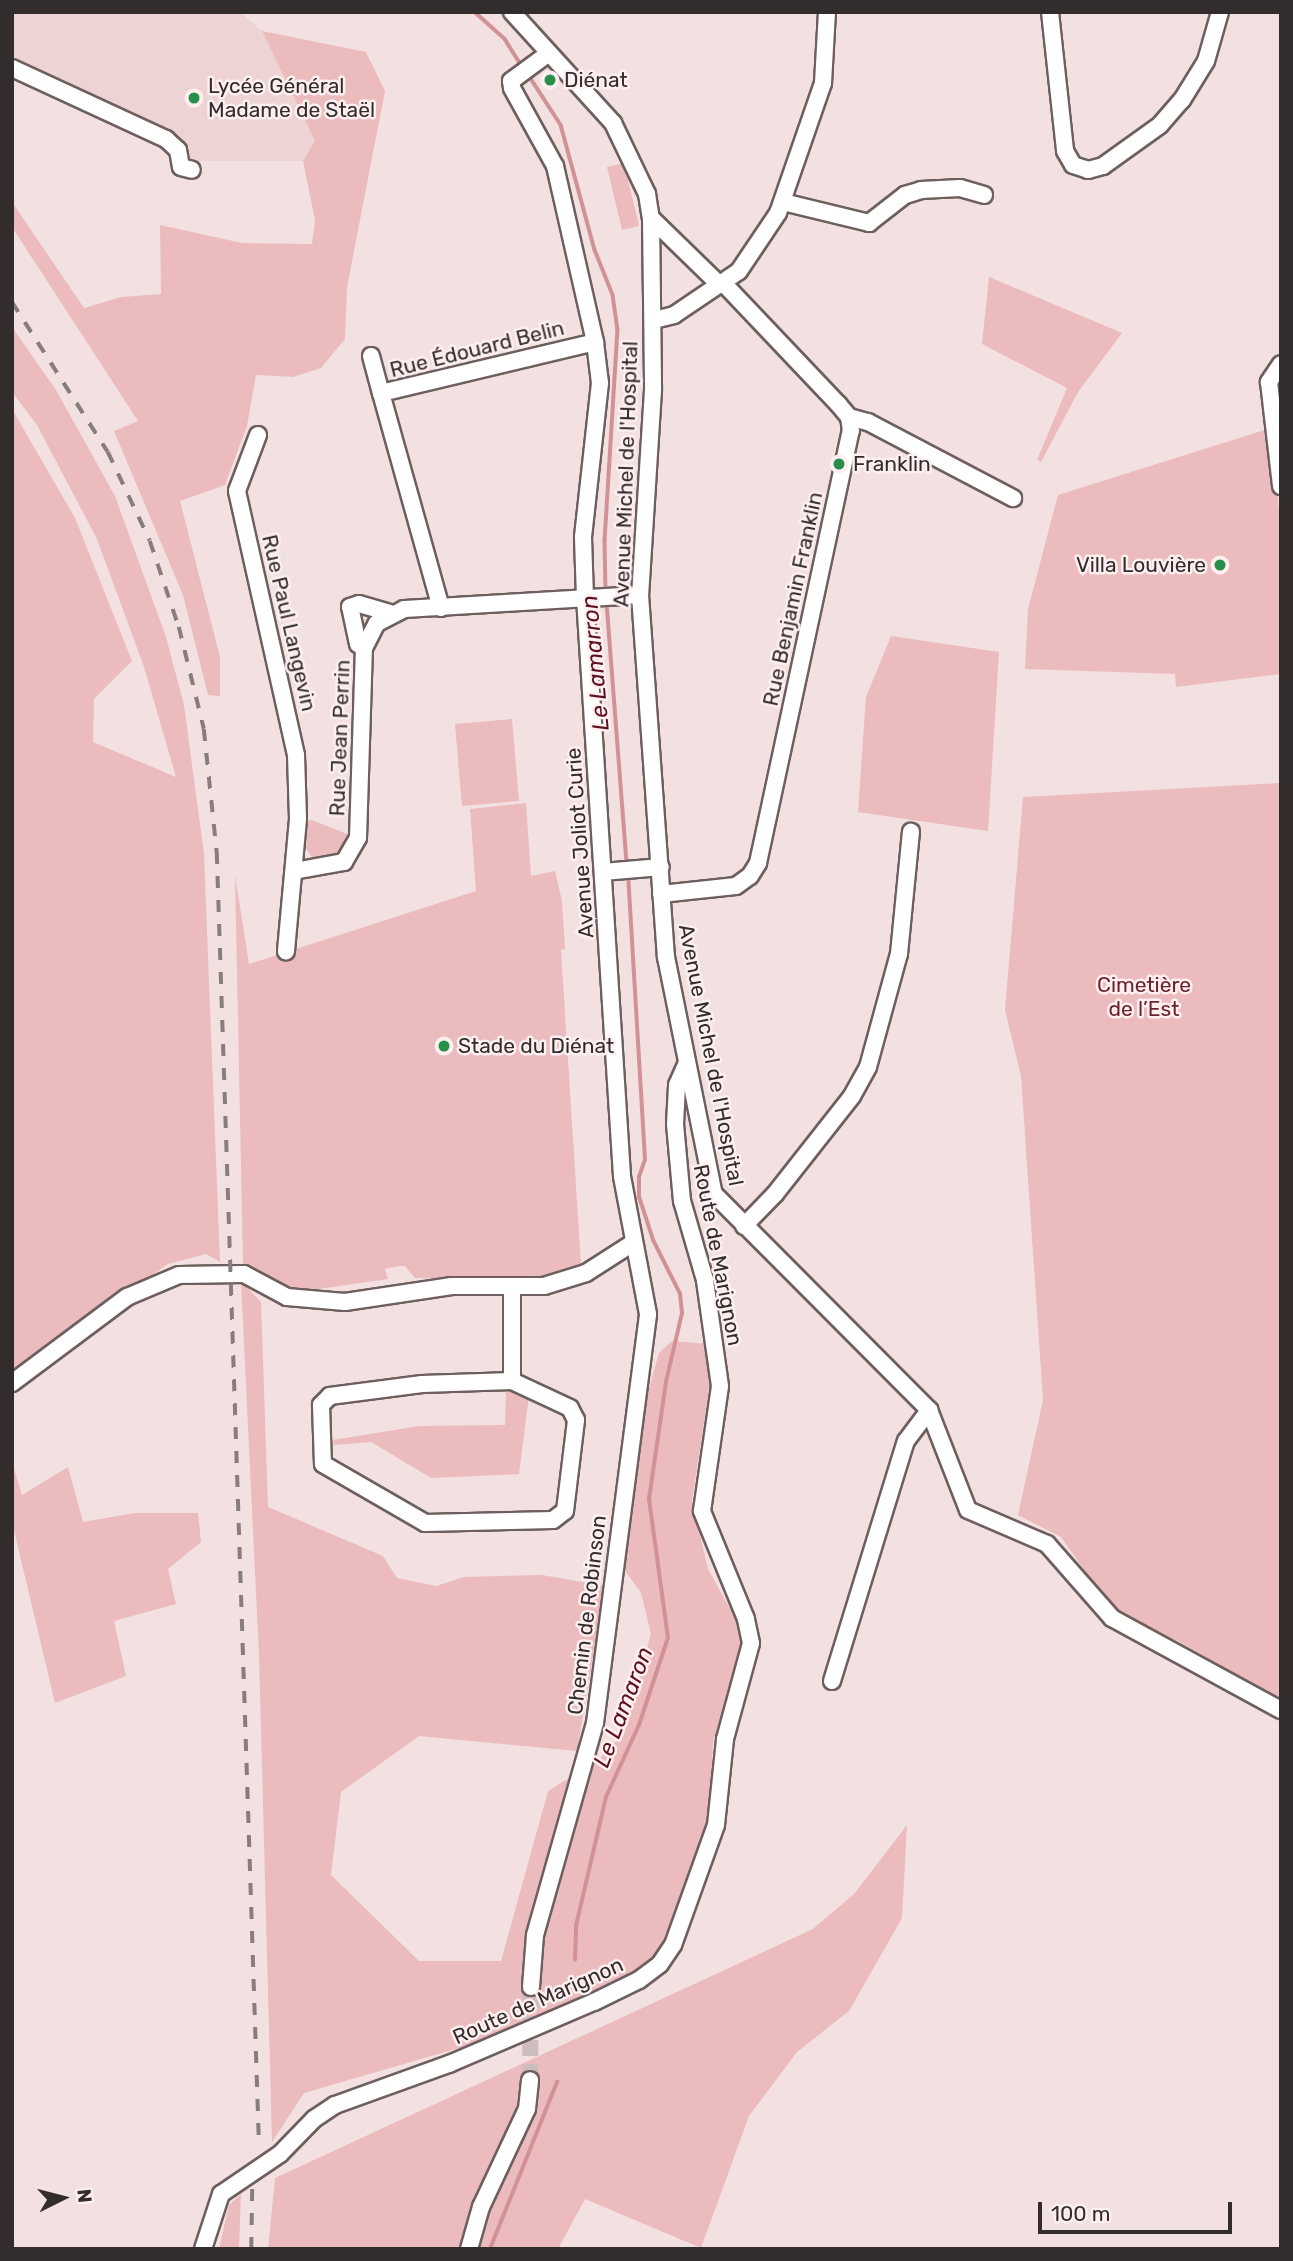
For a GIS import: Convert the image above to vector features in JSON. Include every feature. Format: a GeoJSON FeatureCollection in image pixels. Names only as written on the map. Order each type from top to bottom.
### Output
{"type":"FeatureCollection","features":[{"type":"Feature","properties":{"kind":"street","name":"Avenue Michel de l'Hospital"},"geometry":{"type":"LineString","coordinates":[[512,12],[624,140],[647,194],[652,218],[653,320],[640,595],[666,957],[713,1194],[929,1409],[968,1510],[1046,1544],[1112,1618],[1281,1710]]}},
{"type":"Feature","properties":{"kind":"street"},"geometry":{"type":"LineString","coordinates":[[653,320],[674,315],[738,271],[783,202],[823,83],[827,12]]}},
{"type":"Feature","properties":{"kind":"street"},"geometry":{"type":"LineString","coordinates":[[1050,12],[1065,151],[1073,165],[1088,170],[1102,166],[1160,125],[1182,100],[1210,50],[1220,12]]}},
{"type":"Feature","properties":{"kind":"street","name":"Avenue Joliot Curie"},"geometry":{"type":"LineString","coordinates":[[549,54],[516,77],[512,88],[555,166],[595,342],[599,411],[583,537],[593,597],[610,871],[622,1177],[633,1243]]}},
{"type":"Feature","properties":{"kind":"street"},"geometry":{"type":"LineString","coordinates":[[12,68],[166,139],[178,150],[181,167],[192,170]]}},
{"type":"Feature","properties":{"kind":"street"},"geometry":{"type":"LineString","coordinates":[[783,202],[869,223],[905,195],[921,190],[960,188],[984,195]]}},
{"type":"Feature","properties":{"kind":"street"},"geometry":{"type":"LineString","coordinates":[[652,218],[685,246],[849,417],[868,422],[1013,498]]}},
{"type":"Feature","properties":{"kind":"street","name":"Rue Édouard Belin"},"geometry":{"type":"LineString","coordinates":[[441,608],[381,393],[595,342]]}},
{"type":"Feature","properties":{"kind":"street"},"geometry":{"type":"LineString","coordinates":[[371,356],[381,393]]}},
{"type":"Feature","properties":{"kind":"street"},"geometry":{"type":"LineString","coordinates":[[1281,364],[1269,382],[1281,486]]}},
{"type":"Feature","properties":{"kind":"street","name":"Rue Benjamin Franklin"},"geometry":{"type":"LineString","coordinates":[[661,894],[736,886],[750,876],[758,863],[851,431],[849,417]]}},
{"type":"Feature","properties":{"kind":"street","name":"Rue Paul Langevin"},"geometry":{"type":"LineString","coordinates":[[258,435],[237,491],[296,755],[294,871],[286,951]]}},
{"type":"Feature","properties":{"kind":"street"},"geometry":{"type":"LineString","coordinates":[[364,648],[358,644],[350,607],[359,604],[390,613],[640,595]]}},
{"type":"Feature","properties":{"kind":"street","name":"Rue Jean Perrin"},"geometry":{"type":"LineString","coordinates":[[294,871],[344,862],[358,838],[364,648],[377,623],[390,613]]}},
{"type":"Feature","properties":{"kind":"street"},"geometry":{"type":"LineString","coordinates":[[744,1226],[852,1096],[868,1067],[899,954],[911,832]]}},
{"type":"Feature","properties":{"kind":"street"},"geometry":{"type":"LineString","coordinates":[[610,871],[661,867]]}},
{"type":"Feature","properties":{"kind":"street","name":"Route de Marignon"},"geometry":{"type":"LineString","coordinates":[[203,2249],[221,2194],[272,2160],[314,2119],[335,2105],[449,2064],[594,2002],[639,1980],[660,1964],[673,1945],[716,1825],[724,1738],[751,1643],[746,1619],[702,1511],[720,1387],[705,1280],[682,1201],[675,1124],[677,1085],[687,1063]]}},
{"type":"Feature","properties":{"kind":"street"},"geometry":{"type":"LineString","coordinates":[[12,1383],[127,1297],[179,1275],[244,1274],[287,1297],[312,1302],[452,1286],[512,1288],[568,1280],[633,1243]]}},
{"type":"Feature","properties":{"kind":"street","name":"Chemin de Robinson"},"geometry":{"type":"LineString","coordinates":[[531,1987],[535,1935],[595,1723],[648,1314],[633,1243]]}},
{"type":"Feature","properties":{"kind":"street"},"geometry":{"type":"LineString","coordinates":[[512,1288],[512,1381]]}},
{"type":"Feature","properties":{"kind":"street"},"geometry":{"type":"LineString","coordinates":[[512,1381],[570,1408],[576,1420],[565,1511],[553,1520],[425,1523],[323,1464],[321,1405],[330,1396],[422,1384],[512,1381]]}},
{"type":"Feature","properties":{"kind":"street"},"geometry":{"type":"LineString","coordinates":[[832,1681],[906,1441],[929,1409]]}},
{"type":"Feature","properties":{"kind":"street"},"geometry":{"type":"LineString","coordinates":[[468,2249],[481,2207],[527,2109],[530,2080]]}},
{"type":"Feature","properties":{"kind":"shaded area","name":"Lycée Général Madame de Staël"},"geometry":{"type":"Polygon","coordinates":[[[12,12],[240,12],[262,31],[315,141],[303,161],[187,161],[180,141],[170,131],[12,62],[12,12]]]}},
{"type":"Feature","properties":{"kind":"green space"},"geometry":{"type":"Polygon","coordinates":[[[262,31],[366,52],[385,91],[347,287],[345,339],[321,368],[293,377],[256,375],[247,426],[225,485],[180,501],[220,657],[220,696],[208,695],[183,595],[114,431],[138,421],[12,227],[12,202],[84,308],[121,297],[161,294],[160,225],[242,243],[312,244],[315,220],[303,161],[315,141],[262,31]]]}},
{"type":"Feature","properties":{"kind":"green space"},"geometry":{"type":"Polygon","coordinates":[[[624,163],[639,226],[622,230],[607,167],[624,163]]]}},
{"type":"Feature","properties":{"kind":"green space"},"geometry":{"type":"Polygon","coordinates":[[[989,277],[1122,333],[1078,392],[1041,462],[1037,460],[1067,388],[982,344],[989,277]]]}},
{"type":"Feature","properties":{"kind":"green space"},"geometry":{"type":"Polygon","coordinates":[[[12,327],[56,390],[115,496],[166,637],[184,705],[204,854],[220,1262],[206,1254],[168,1264],[12,1373],[12,409],[75,518],[132,661],[94,699],[93,742],[176,777],[144,667],[97,539],[37,425],[12,392],[12,327]]]}},
{"type":"Feature","properties":{"kind":"green space"},"geometry":{"type":"Polygon","coordinates":[[[1271,428],[1281,532],[1281,674],[1176,687],[1175,674],[1025,669],[1028,609],[1058,495],[1271,428]]]}},
{"type":"Feature","properties":{"kind":"green space"},"geometry":{"type":"Polygon","coordinates":[[[891,636],[999,652],[988,831],[858,812],[866,697],[891,636]]]}},
{"type":"Feature","properties":{"kind":"green space"},"geometry":{"type":"Polygon","coordinates":[[[512,719],[519,801],[462,806],[455,724],[512,719]]]}},
{"type":"Feature","properties":{"kind":"green space","name":"Cimetière de l’Est"},"geometry":{"type":"Polygon","coordinates":[[[1281,783],[1281,1700],[1178,1641],[1119,1616],[1097,1596],[1096,1587],[1061,1537],[1018,1515],[1043,1400],[1021,1076],[1005,1010],[1023,797],[1281,783]]]}},
{"type":"Feature","properties":{"kind":"green space","name":"Stade du Diénat"},"geometry":{"type":"Polygon","coordinates":[[[526,803],[531,876],[555,871],[562,901],[565,949],[561,950],[581,1265],[546,1278],[528,1279],[415,1278],[405,1266],[399,1266],[385,1269],[388,1279],[305,1291],[284,1288],[243,1264],[235,875],[249,964],[476,891],[470,809],[526,803]]]}},
{"type":"Feature","properties":{"kind":"green space"},"geometry":{"type":"Polygon","coordinates":[[[312,820],[352,836],[341,855],[317,861],[311,856],[306,848],[308,821],[312,820]]]}},
{"type":"Feature","properties":{"kind":"green space"},"geometry":{"type":"Polygon","coordinates":[[[241,1281],[261,1302],[268,1507],[383,1556],[397,1578],[436,1586],[464,1577],[542,1575],[605,1586],[577,1751],[419,1736],[341,1792],[331,1875],[419,1961],[501,1961],[548,1791],[598,1760],[624,1733],[651,1634],[641,1593],[624,1569],[638,1427],[659,1353],[672,1341],[709,1344],[711,1375],[692,1501],[708,1569],[740,1627],[741,1658],[713,1742],[709,1822],[659,1952],[615,1984],[476,2043],[304,2093],[272,2142],[259,1655],[241,1281]]]}},
{"type":"Feature","properties":{"kind":"green space"},"geometry":{"type":"Polygon","coordinates":[[[506,1390],[529,1396],[519,1474],[431,1478],[371,1442],[334,1445],[333,1440],[419,1426],[505,1425],[506,1390]]]}},
{"type":"Feature","properties":{"kind":"green space"},"geometry":{"type":"Polygon","coordinates":[[[12,1462],[22,1495],[68,1467],[83,1522],[135,1513],[198,1513],[201,1542],[168,1569],[176,1604],[114,1621],[126,1676],[55,1703],[12,1522],[12,1462]]]}},
{"type":"Feature","properties":{"kind":"green space"},"geometry":{"type":"Polygon","coordinates":[[[907,1825],[902,1918],[849,2011],[797,2052],[749,2116],[701,2248],[585,2199],[558,2249],[268,2249],[275,2178],[813,1929],[854,1894],[907,1825]]]}},
{"type":"Feature","properties":{"kind":"green space"},"geometry":{"type":"Polygon","coordinates":[[[241,2194],[239,2249],[219,2249],[229,2205],[241,2194]]]}},
{"type":"Feature","properties":{"kind":"waterway","name":"Le Lamarron"},"geometry":{"type":"LineString","coordinates":[[475,12],[505,39],[523,68]]}},
{"type":"Feature","properties":{"kind":"waterway","name":"Le Lamarron"},"geometry":{"type":"LineString","coordinates":[[528,74],[561,125],[595,250],[613,295],[618,329],[605,540],[606,592]]}},
{"type":"Feature","properties":{"kind":"waterway","name":"Le Lamarron"},"geometry":{"type":"LineString","coordinates":[[607,603],[627,864]]}},
{"type":"Feature","properties":{"kind":"waterway","name":"Le Lamaron"},"geometry":{"type":"LineString","coordinates":[[575,1960],[576,1926],[606,1797],[639,1725],[668,1638],[649,1499],[666,1382],[682,1313],[680,1294],[653,1240],[639,1197],[639,1177],[645,1160],[628,875]]}},
{"type":"Feature","properties":{"kind":"waterway","name":"Le Lamaron"},"geometry":{"type":"LineString","coordinates":[[490,2249],[557,2082]]}},
{"type":"Feature","properties":{"kind":"tunnel"},"geometry":{"type":"LineString","coordinates":[[530,2080],[531,1987]]}},
{"type":"Feature","properties":{"kind":"railway"},"geometry":{"type":"LineString","coordinates":[[12,302],[108,452],[150,541],[179,627],[204,729],[217,852],[259,2135]]}},
{"type":"Feature","properties":{"kind":"railway"},"geometry":{"type":"LineString","coordinates":[[251,2249],[252,2186]]}},
{"type":"Feature","properties":{"kind":"place","name":"Diénat"},"geometry":{"type":"Point","coordinates":[550,80]}},
{"type":"Feature","properties":{"kind":"place","name":"Lycée Général Madame de Staël"},"geometry":{"type":"Point","coordinates":[194,98]}},
{"type":"Feature","properties":{"kind":"place","name":"Franklin"},"geometry":{"type":"Point","coordinates":[839,464]}},
{"type":"Feature","properties":{"kind":"place","name":"Villa Louvière"},"geometry":{"type":"Point","coordinates":[1220,565]}},
{"type":"Feature","properties":{"kind":"place","name":"Stade du Diénat"},"geometry":{"type":"Point","coordinates":[444,1046]}}]}
